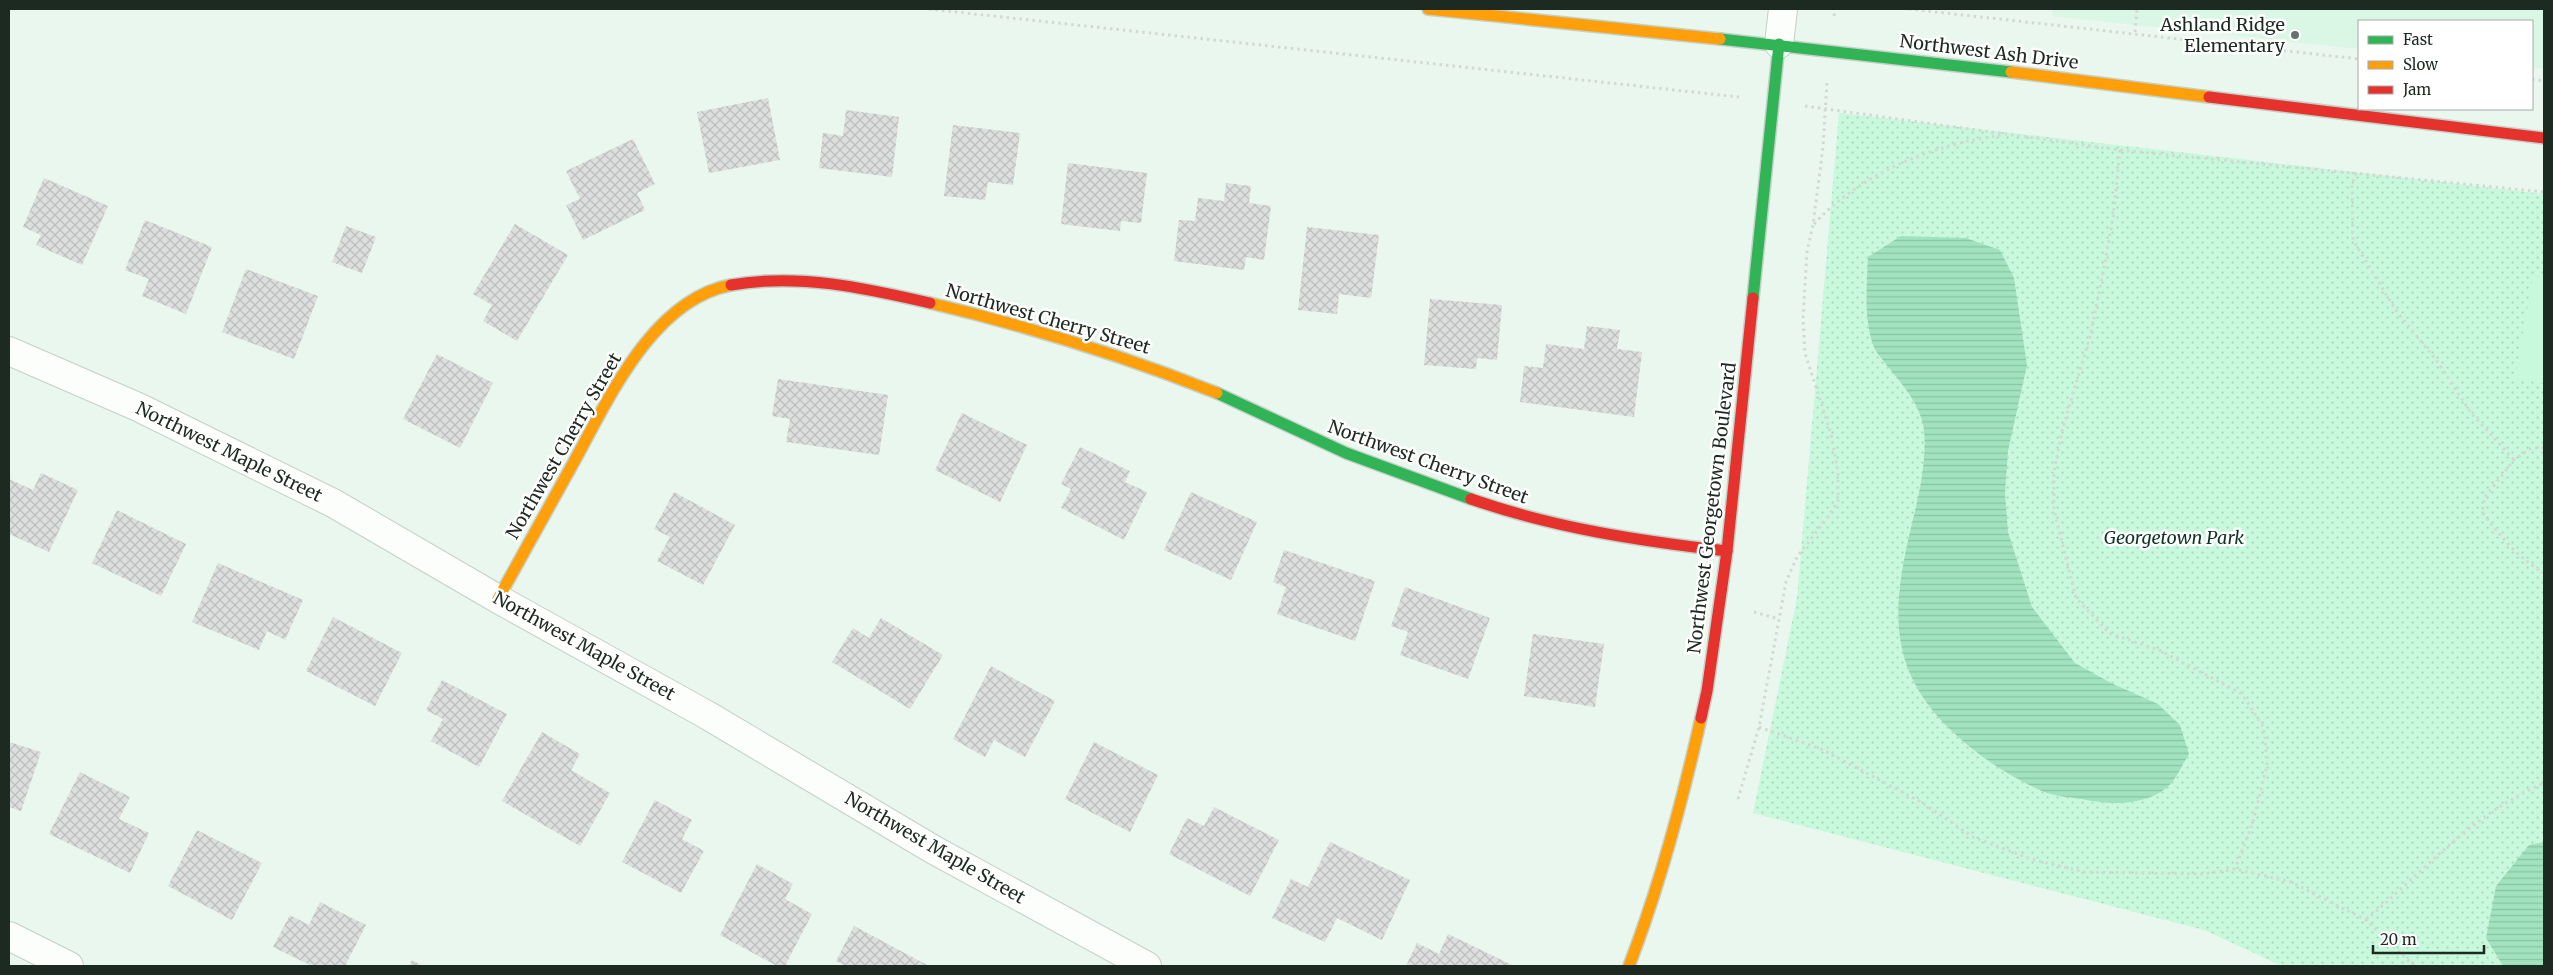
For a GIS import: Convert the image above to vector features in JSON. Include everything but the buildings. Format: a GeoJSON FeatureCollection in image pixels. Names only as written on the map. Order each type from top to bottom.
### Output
{"type":"FeatureCollection","features":[{"type":"Feature","properties":{"kind":"street","name":"Northwest Ash Drive"},"geometry":{"type":"LineString","coordinates":[[1428,9],[1779,44],[2544,138]]}},
{"type":"Feature","properties":{"kind":"street"},"geometry":{"type":"LineString","coordinates":[[1779,44],[1783,9]]}},
{"type":"Feature","properties":{"kind":"street","name":"Northwest Georgetown Boulevard"},"geometry":{"type":"LineString","coordinates":[[1629,966],[1645,924],[1682,802],[1707,691],[1727,551],[1779,44]]}},
{"type":"Feature","properties":{"kind":"street","name":"Northwest Cherry Street"},"geometry":{"type":"LineString","coordinates":[[498,599],[627,367],[651,336],[683,306],[723,286],[764,280],[799,279],[838,284],[973,313],[1096,348],[1158,370],[1218,394],[1331,447],[1474,501],[1567,527],[1670,544],[1727,551]]}},
{"type":"Feature","properties":{"kind":"street","name":"Northwest Maple Street"},"geometry":{"type":"LineString","coordinates":[[9,351],[138,407],[334,503],[498,599],[707,715],[934,850],[1147,966]]}},
{"type":"Feature","properties":{"kind":"street"},"geometry":{"type":"LineString","coordinates":[[9,936],[69,966]]}},
{"type":"Feature","properties":{"kind":"path"},"geometry":{"type":"LineString","coordinates":[[929,9],[1774,100],[1825,110],[2120,150],[2544,192]]}},
{"type":"Feature","properties":{"kind":"path"},"geometry":{"type":"LineString","coordinates":[[1738,799],[1758,727],[1786,582],[1797,556],[1828,517],[1838,500],[1838,472],[1831,434],[1805,353],[1804,281],[1807,252],[1813,225],[1835,9]]}},
{"type":"Feature","properties":{"kind":"path"},"geometry":{"type":"LineString","coordinates":[[1909,9],[2135,32],[2358,59]]}},
{"type":"Feature","properties":{"kind":"path"},"geometry":{"type":"LineString","coordinates":[[2135,32],[2137,9]]}},
{"type":"Feature","properties":{"kind":"path"},"geometry":{"type":"LineString","coordinates":[[1813,225],[1833,203],[1854,187],[1893,167],[1969,139],[2009,134]]}},
{"type":"Feature","properties":{"kind":"path"},"geometry":{"type":"LineString","coordinates":[[2120,150],[2113,218],[2091,333],[2062,431],[2054,472],[2054,510],[2076,598],[2109,633],[2161,651],[2242,694],[2264,728],[2267,765],[2253,822],[2235,869]]}},
{"type":"Feature","properties":{"kind":"path"},"geometry":{"type":"LineString","coordinates":[[2356,173],[2352,184],[2353,240],[2377,281],[2413,334],[2437,361],[2471,413],[2514,460]]}},
{"type":"Feature","properties":{"kind":"path"},"geometry":{"type":"LineString","coordinates":[[2544,448],[2531,448],[2514,460],[2485,497],[2482,512],[2500,536],[2529,564],[2544,573]]}},
{"type":"Feature","properties":{"kind":"path"},"geometry":{"type":"LineString","coordinates":[[1754,612],[1779,619]]}},
{"type":"Feature","properties":{"kind":"path"},"geometry":{"type":"LineString","coordinates":[[1758,727],[1820,749],[1920,802],[1973,837],[2031,860],[2084,872],[2203,874],[2235,869],[2291,882],[2366,920],[2414,966]]}},
{"type":"Feature","properties":{"kind":"path"},"geometry":{"type":"LineString","coordinates":[[2366,920],[2402,890],[2433,857],[2500,804],[2544,783]]}},
{"type":"Feature","properties":{"kind":"shaded area","name":"Ashland Ridge Elementary"},"geometry":{"type":"Polygon","coordinates":[[[2053,9],[2544,9],[2544,69],[2533,68],[2533,20],[2358,20],[2358,49],[2052,16],[2053,9]]]}},
{"type":"Feature","properties":{"kind":"shaded area"},"geometry":{"type":"Polygon","coordinates":[[[1901,236],[1966,238],[2000,250],[2014,278],[2027,365],[2008,451],[2005,493],[2008,532],[2032,607],[2075,663],[2111,683],[2158,704],[2180,725],[2189,754],[2173,781],[2154,796],[2130,802],[2092,801],[2051,794],[2018,779],[1995,765],[1953,732],[1932,710],[1917,687],[1906,664],[1900,640],[1898,615],[1900,589],[1923,469],[1924,430],[1915,403],[1875,349],[1868,325],[1866,302],[1868,257],[1901,236]]]}},
{"type":"Feature","properties":{"kind":"shaded area"},"geometry":{"type":"Polygon","coordinates":[[[2544,842],[2544,966],[2503,966],[2486,938],[2496,886],[2529,845],[2544,842]]]}},
{"type":"Feature","properties":{"kind":"green space","name":"Georgetown Park"},"geometry":{"type":"Polygon","coordinates":[[[1839,113],[2544,194],[2544,966],[2282,966],[2204,930],[1753,813],[1797,598],[1839,113]]]}},
{"type":"Feature","properties":{"kind":"green space"},"geometry":{"type":"Polygon","coordinates":[[[2533,276],[2544,278],[2544,383],[2515,378],[2533,276]]]}},
{"type":"Feature","properties":{"kind":"traffic: fast"},"geometry":{"type":"LineString","coordinates":[[1720,39],[2011,72]]}},
{"type":"Feature","properties":{"kind":"traffic: fast"},"geometry":{"type":"LineString","coordinates":[[1753,298],[1779,44]]}},
{"type":"Feature","properties":{"kind":"traffic: fast"},"geometry":{"type":"LineString","coordinates":[[1217,393],[1346,453],[1471,499]]}},
{"type":"Feature","properties":{"kind":"traffic: slow"},"geometry":{"type":"LineString","coordinates":[[1428,9],[1720,39]]}},
{"type":"Feature","properties":{"kind":"traffic: slow"},"geometry":{"type":"LineString","coordinates":[[2011,72],[2209,97]]}},
{"type":"Feature","properties":{"kind":"traffic: slow"},"geometry":{"type":"LineString","coordinates":[[498,599],[599,415],[634,359],[654,333],[677,311],[702,295],[731,285]]}},
{"type":"Feature","properties":{"kind":"traffic: slow"},"geometry":{"type":"LineString","coordinates":[[930,303],[1075,343],[1217,393]]}},
{"type":"Feature","properties":{"kind":"traffic: slow"},"geometry":{"type":"LineString","coordinates":[[1629,966],[1670,844],[1701,718]]}},
{"type":"Feature","properties":{"kind":"traffic: jam"},"geometry":{"type":"LineString","coordinates":[[2209,97],[2544,138]]}},
{"type":"Feature","properties":{"kind":"traffic: jam"},"geometry":{"type":"LineString","coordinates":[[731,285],[756,282],[806,281],[881,292],[930,303]]}},
{"type":"Feature","properties":{"kind":"traffic: jam"},"geometry":{"type":"LineString","coordinates":[[1701,718],[1707,691],[1727,551],[1753,298]]}},
{"type":"Feature","properties":{"kind":"traffic: jam"},"geometry":{"type":"LineString","coordinates":[[1471,499],[1566,526],[1662,543],[1727,551]]}},
{"type":"Feature","properties":{"kind":"place","name":"Ashland Ridge Elementary"},"geometry":{"type":"Point","coordinates":[2295,35]}}]}
